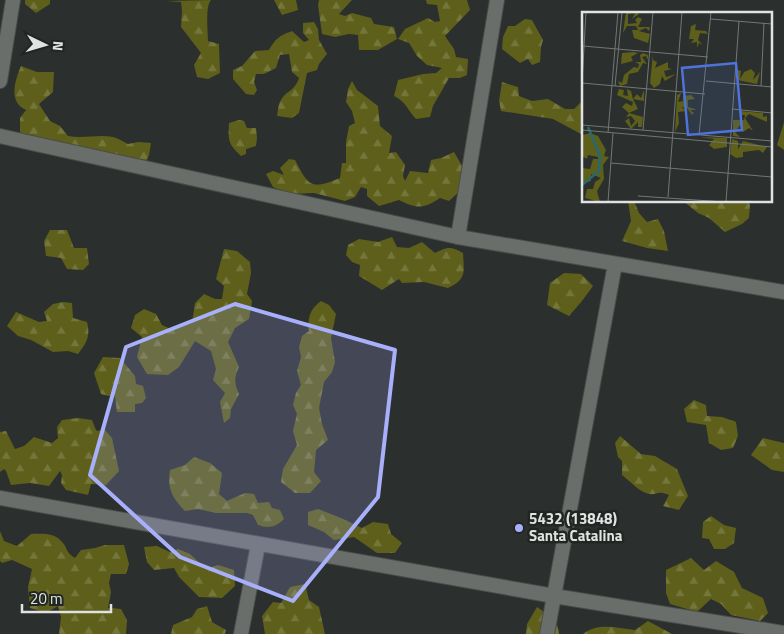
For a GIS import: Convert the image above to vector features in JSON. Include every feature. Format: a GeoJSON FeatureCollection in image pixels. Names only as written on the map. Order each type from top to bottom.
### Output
{"type":"FeatureCollection","features":[{"type":"Feature","properties":{"kind":"street"},"geometry":{"type":"LineString","coordinates":[[0,81],[13,0]]}},
{"type":"Feature","properties":{"kind":"street"},"geometry":{"type":"LineString","coordinates":[[458,237],[497,0]]}},
{"type":"Feature","properties":{"kind":"street"},"geometry":{"type":"LineString","coordinates":[[0,136],[458,237],[784,292]]}},
{"type":"Feature","properties":{"kind":"street"},"geometry":{"type":"LineString","coordinates":[[547,634],[615,264]]}},
{"type":"Feature","properties":{"kind":"street"},"geometry":{"type":"LineString","coordinates":[[0,498],[554,596],[784,633]]}},
{"type":"Feature","properties":{"kind":"street"},"geometry":{"type":"LineString","coordinates":[[241,634],[258,544]]}},
{"type":"Feature","properties":{"kind":"highlighted area"},"geometry":{"type":"Polygon","coordinates":[[[235,304],[395,350],[378,497],[293,601],[180,557],[90,475],[126,347],[235,304]]]}},
{"type":"Feature","properties":{"kind":"green space"},"geometry":{"type":"Polygon","coordinates":[[[25,0],[50,0],[50,4],[36,13],[25,4],[25,0]]]}},
{"type":"Feature","properties":{"kind":"green space"},"geometry":{"type":"Polygon","coordinates":[[[211,0],[207,13],[208,41],[219,44],[220,73],[208,79],[197,77],[194,65],[201,53],[181,27],[181,2],[167,1],[211,0]]]}},
{"type":"Feature","properties":{"kind":"green space"},"geometry":{"type":"Polygon","coordinates":[[[274,0],[296,0],[298,10],[282,15],[274,0]]]}},
{"type":"Feature","properties":{"kind":"green space"},"geometry":{"type":"Polygon","coordinates":[[[319,0],[352,0],[339,14],[345,16],[352,13],[371,18],[374,24],[394,27],[397,39],[378,50],[359,50],[358,35],[349,34],[335,37],[322,34],[319,0]]]}},
{"type":"Feature","properties":{"kind":"green space"},"geometry":{"type":"Polygon","coordinates":[[[426,0],[467,0],[470,10],[445,36],[454,49],[456,57],[468,59],[467,75],[460,78],[449,78],[433,106],[430,117],[416,119],[404,103],[394,96],[398,80],[436,73],[442,68],[427,65],[417,56],[409,43],[398,39],[405,29],[428,18],[435,22],[440,21],[437,5],[427,4],[426,0]]]}},
{"type":"Feature","properties":{"kind":"green space"},"geometry":{"type":"Polygon","coordinates":[[[525,19],[532,20],[543,40],[540,62],[532,65],[528,59],[520,63],[502,49],[503,37],[508,26],[515,26],[525,19]]]}},
{"type":"Feature","properties":{"kind":"green space"},"geometry":{"type":"Polygon","coordinates":[[[314,22],[318,29],[319,40],[327,54],[317,70],[307,73],[299,113],[292,118],[277,116],[280,102],[295,86],[299,78],[292,72],[289,54],[280,55],[276,68],[264,74],[256,74],[254,82],[257,90],[254,95],[246,94],[233,79],[233,70],[242,66],[255,51],[269,50],[278,38],[284,34],[292,31],[304,42],[309,40],[303,33],[303,23],[314,22]]]}},
{"type":"Feature","properties":{"kind":"green space"},"geometry":{"type":"Polygon","coordinates":[[[21,66],[37,72],[54,72],[53,92],[39,104],[50,121],[60,126],[68,136],[107,136],[117,138],[128,144],[138,142],[151,143],[146,162],[20,134],[20,118],[26,110],[17,102],[14,90],[21,66]]]}},
{"type":"Feature","properties":{"kind":"green space"},"geometry":{"type":"Polygon","coordinates":[[[352,81],[357,90],[378,106],[380,126],[392,136],[389,153],[396,152],[405,165],[403,176],[405,181],[410,171],[428,173],[431,160],[454,152],[465,171],[462,189],[449,201],[440,198],[424,206],[415,206],[399,200],[379,206],[367,196],[367,189],[361,187],[355,197],[345,201],[314,193],[290,194],[273,187],[266,174],[273,171],[284,175],[280,168],[289,159],[295,160],[304,176],[312,184],[323,184],[340,178],[342,163],[346,163],[346,142],[349,126],[355,123],[352,111],[346,102],[348,89],[352,81]]]}},
{"type":"Feature","properties":{"kind":"green space"},"geometry":{"type":"Polygon","coordinates":[[[502,82],[518,87],[519,96],[532,101],[548,99],[565,109],[574,109],[582,101],[582,134],[553,119],[501,111],[499,101],[502,82]]]}},
{"type":"Feature","properties":{"kind":"green space"},"geometry":{"type":"Polygon","coordinates":[[[239,120],[244,121],[247,128],[256,128],[257,138],[256,146],[246,149],[246,154],[241,156],[231,145],[229,134],[229,123],[239,120]]]}},
{"type":"Feature","properties":{"kind":"green space"},"geometry":{"type":"Polygon","coordinates":[[[784,122],[784,150],[777,145],[784,122]]]}},
{"type":"Feature","properties":{"kind":"green space"},"geometry":{"type":"Polygon","coordinates":[[[628,202],[634,202],[639,213],[647,222],[658,219],[664,231],[668,251],[647,248],[622,241],[631,221],[628,202]]]}},
{"type":"Feature","properties":{"kind":"green space"},"geometry":{"type":"Polygon","coordinates":[[[684,202],[748,202],[750,205],[749,218],[742,224],[725,232],[709,218],[698,213],[684,202]]]}},
{"type":"Feature","properties":{"kind":"green space"},"geometry":{"type":"Polygon","coordinates":[[[50,230],[67,230],[74,248],[87,248],[89,264],[83,270],[67,269],[61,258],[46,256],[44,241],[50,230]]]}},
{"type":"Feature","properties":{"kind":"green space"},"geometry":{"type":"Polygon","coordinates":[[[392,237],[397,247],[409,248],[422,242],[435,253],[449,248],[463,253],[464,270],[461,278],[448,288],[424,282],[402,283],[399,279],[382,290],[359,276],[360,265],[352,262],[346,255],[348,245],[359,239],[378,242],[392,237]]]}},
{"type":"Feature","properties":{"kind":"green space"},"geometry":{"type":"Polygon","coordinates":[[[224,249],[237,251],[250,262],[251,273],[247,294],[252,301],[249,319],[235,328],[228,342],[239,367],[235,380],[239,394],[231,409],[230,418],[224,423],[220,402],[225,393],[213,380],[216,369],[211,351],[195,341],[179,367],[168,375],[147,374],[137,357],[142,337],[131,328],[135,315],[144,309],[156,314],[162,325],[173,330],[192,323],[195,303],[204,294],[215,299],[222,299],[224,286],[216,279],[224,249]]]}},
{"type":"Feature","properties":{"kind":"green space"},"geometry":{"type":"Polygon","coordinates":[[[564,273],[581,274],[593,286],[569,316],[547,305],[550,283],[564,273]]]}},
{"type":"Feature","properties":{"kind":"green space"},"geometry":{"type":"Polygon","coordinates":[[[321,301],[329,305],[336,314],[331,338],[335,362],[332,372],[324,382],[319,408],[328,440],[316,450],[314,472],[321,481],[310,493],[295,493],[281,482],[283,469],[297,445],[293,431],[297,414],[293,405],[296,393],[301,385],[297,371],[301,357],[299,347],[302,336],[309,331],[308,322],[310,314],[321,301]]]}},
{"type":"Feature","properties":{"kind":"green space"},"geometry":{"type":"Polygon","coordinates":[[[72,303],[73,318],[87,322],[87,339],[78,354],[68,351],[53,352],[31,340],[18,336],[7,326],[16,312],[39,322],[47,321],[44,312],[53,304],[72,303]]]}},
{"type":"Feature","properties":{"kind":"green space"},"geometry":{"type":"Polygon","coordinates":[[[103,357],[120,358],[135,376],[136,384],[143,386],[146,398],[142,403],[135,404],[135,412],[117,412],[115,396],[101,394],[94,373],[103,357]]]}},
{"type":"Feature","properties":{"kind":"green space"},"geometry":{"type":"Polygon","coordinates":[[[694,400],[706,405],[707,416],[722,417],[736,422],[738,436],[733,448],[721,450],[709,443],[706,425],[687,422],[684,409],[694,400]]]}},
{"type":"Feature","properties":{"kind":"green space"},"geometry":{"type":"Polygon","coordinates":[[[78,418],[92,420],[96,430],[104,429],[112,438],[119,471],[106,485],[91,484],[88,495],[66,490],[61,483],[62,475],[60,471],[49,486],[30,483],[11,485],[6,471],[4,469],[0,472],[0,432],[6,431],[15,449],[24,446],[34,437],[52,443],[58,438],[57,427],[62,420],[78,418]]]}},
{"type":"Feature","properties":{"kind":"green space"},"geometry":{"type":"Polygon","coordinates":[[[620,436],[641,454],[655,456],[677,469],[688,496],[679,510],[663,506],[669,495],[645,493],[622,475],[622,461],[618,457],[615,443],[620,436]]]}},
{"type":"Feature","properties":{"kind":"green space"},"geometry":{"type":"Polygon","coordinates":[[[763,438],[784,443],[784,472],[772,470],[751,455],[763,438]]]}},
{"type":"Feature","properties":{"kind":"green space"},"geometry":{"type":"Polygon","coordinates":[[[194,457],[210,463],[222,473],[219,494],[227,501],[245,493],[254,494],[258,503],[269,502],[272,508],[280,510],[284,519],[278,524],[266,527],[258,525],[253,515],[247,513],[216,513],[198,509],[185,511],[170,488],[170,470],[185,465],[194,457]]]}},
{"type":"Feature","properties":{"kind":"green space"},"geometry":{"type":"Polygon","coordinates":[[[318,509],[362,528],[373,522],[388,524],[391,534],[402,543],[395,553],[377,553],[354,537],[334,540],[324,532],[308,525],[308,512],[318,509]]]}},
{"type":"Feature","properties":{"kind":"green space"},"geometry":{"type":"Polygon","coordinates":[[[711,516],[724,525],[736,528],[734,543],[725,549],[714,549],[709,539],[702,538],[703,522],[711,516]]]}},
{"type":"Feature","properties":{"kind":"green space"},"geometry":{"type":"Polygon","coordinates":[[[0,531],[4,541],[17,546],[31,534],[52,535],[64,544],[69,554],[75,558],[81,550],[105,545],[124,545],[129,564],[126,574],[111,574],[109,583],[111,592],[108,608],[121,609],[127,620],[126,634],[59,634],[61,617],[58,606],[46,613],[30,608],[28,587],[32,569],[12,560],[2,563],[0,561],[0,531]]]}},
{"type":"Feature","properties":{"kind":"green space"},"geometry":{"type":"Polygon","coordinates":[[[157,546],[170,552],[178,549],[190,554],[206,569],[218,565],[234,570],[235,586],[222,598],[199,597],[179,577],[174,568],[154,570],[147,562],[144,547],[157,546]]]}},
{"type":"Feature","properties":{"kind":"green space"},"geometry":{"type":"Polygon","coordinates":[[[691,558],[704,570],[716,561],[734,572],[742,588],[763,598],[768,613],[760,621],[731,615],[721,604],[711,599],[697,612],[670,604],[666,593],[666,570],[691,558]]]}},
{"type":"Feature","properties":{"kind":"green space"},"geometry":{"type":"Polygon","coordinates":[[[305,584],[309,600],[319,607],[325,634],[265,634],[262,616],[273,602],[281,603],[290,587],[305,584]]]}},
{"type":"Feature","properties":{"kind":"green space"},"geometry":{"type":"Polygon","coordinates":[[[207,606],[212,622],[226,630],[225,634],[171,634],[173,625],[192,617],[197,609],[207,606]]]}},
{"type":"Feature","properties":{"kind":"green space"},"geometry":{"type":"Polygon","coordinates":[[[537,607],[555,621],[559,634],[526,634],[527,624],[537,607]]]}},
{"type":"Feature","properties":{"kind":"green space"},"geometry":{"type":"Polygon","coordinates":[[[648,621],[672,634],[583,634],[589,630],[601,627],[635,630],[648,621]]]}},
{"type":"Feature","properties":{"kind":"place","name":"5432 (13848) Santa Catalina"},"geometry":{"type":"Point","coordinates":[519,528]}}]}
